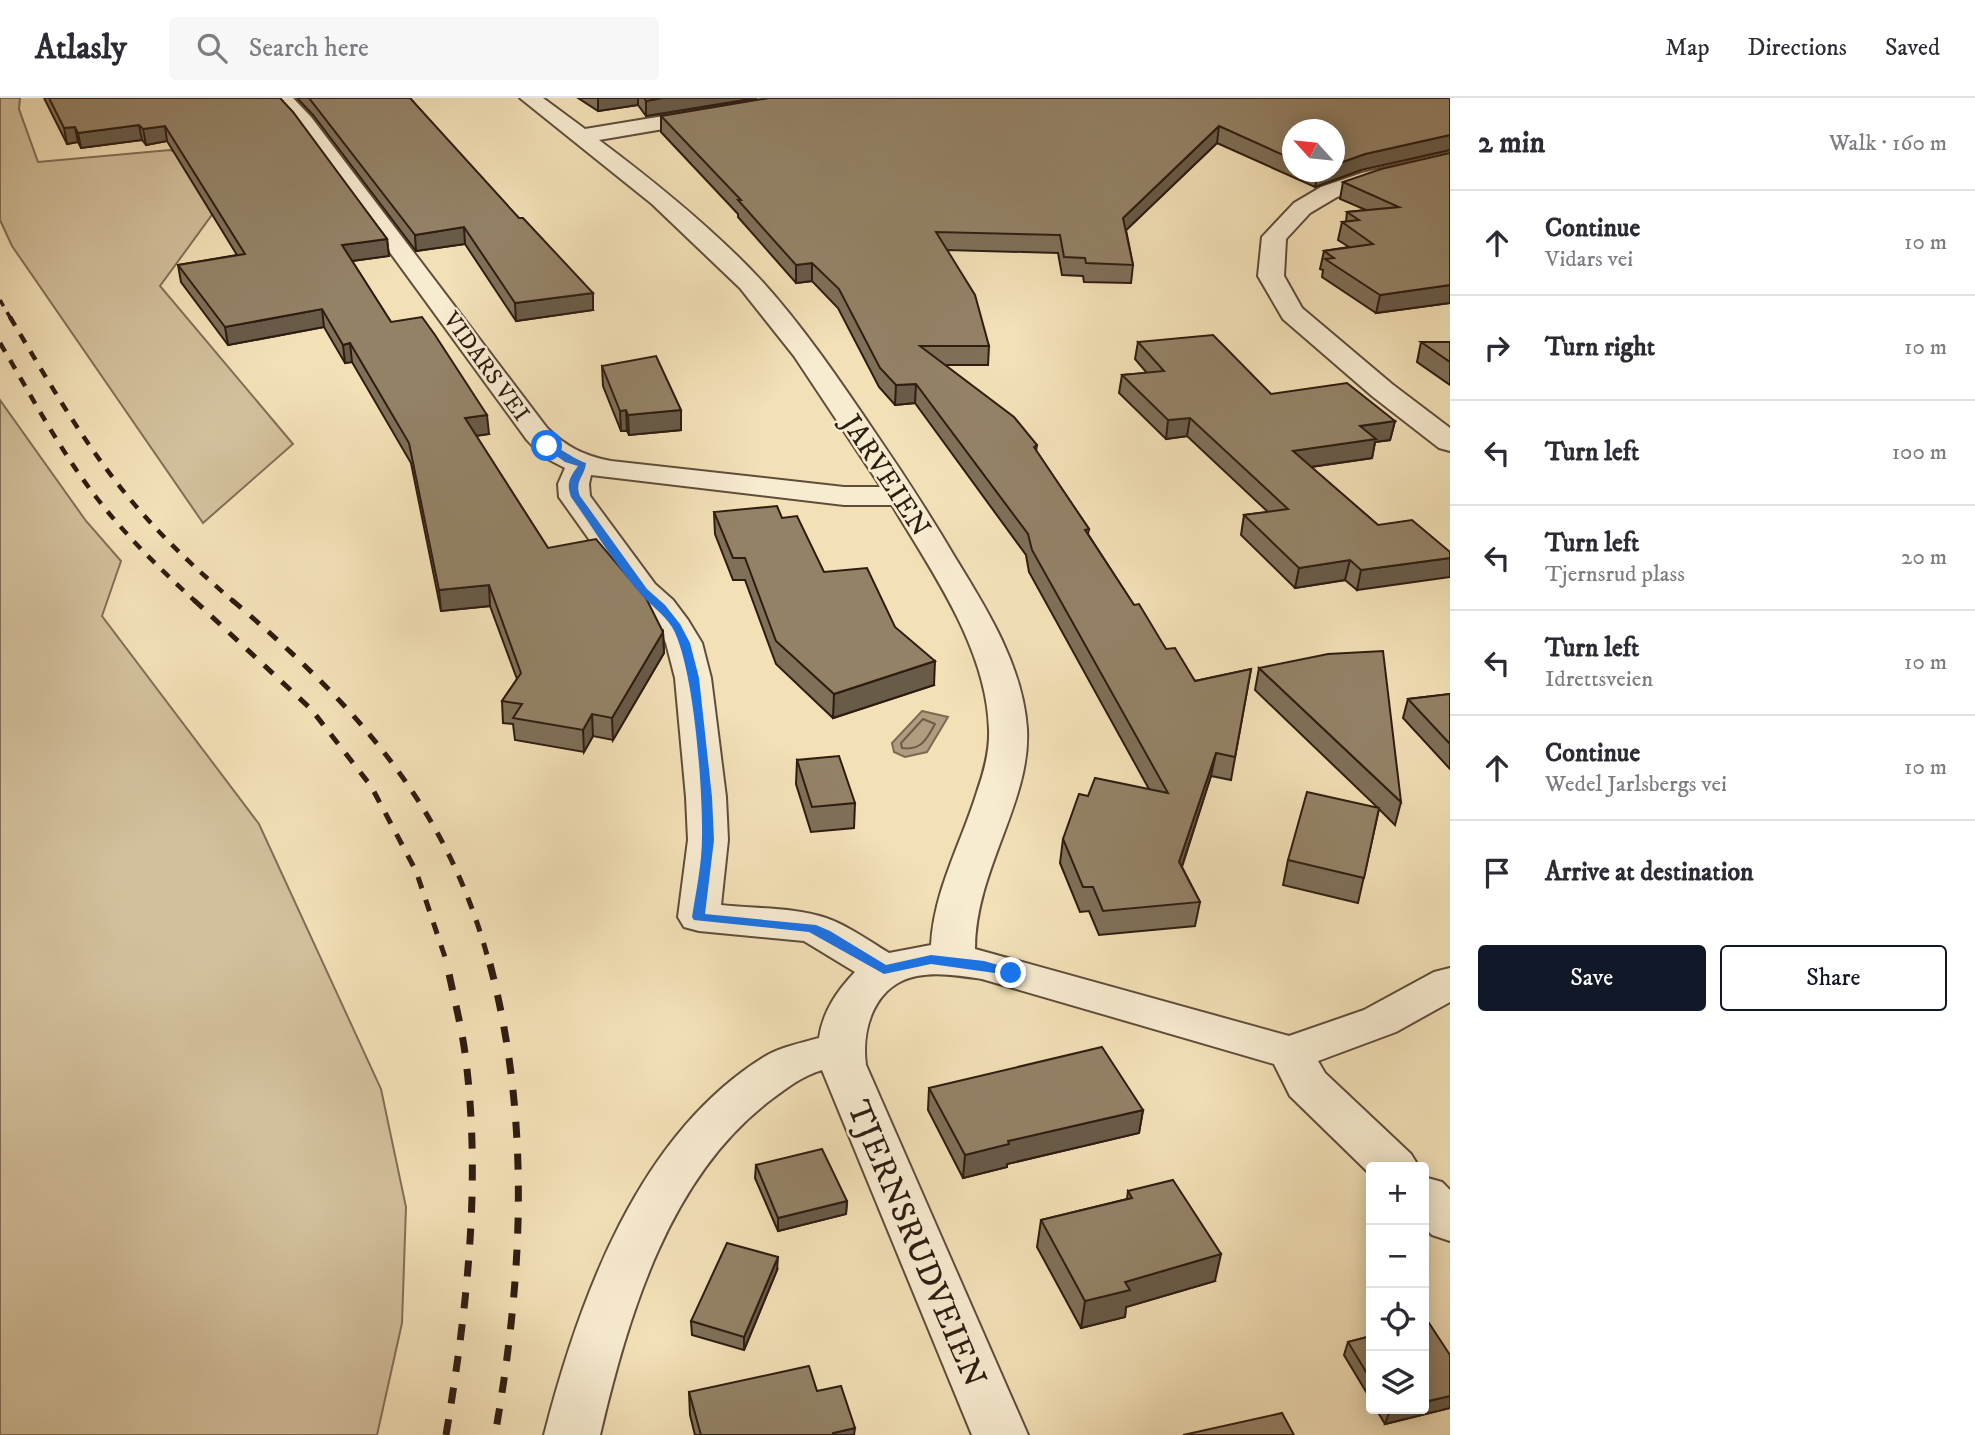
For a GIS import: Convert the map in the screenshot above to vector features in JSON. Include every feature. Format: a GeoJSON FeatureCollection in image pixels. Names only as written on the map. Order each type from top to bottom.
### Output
{"type":"FeatureCollection","features":[{"type":"Feature","properties":{"kind":"street","name":"VIDARS VEI"},"geometry":{"type":"LineString","coordinates":[[281,98],[304,121],[537,434],[556,454],[583,465],[844,496],[903,496]]}},
{"type":"Feature","properties":{"kind":"street","name":"JARVEIEN"},"geometry":{"type":"LineString","coordinates":[[530,98],[668,205],[735,268],[794,335],[903,496],[980,631],[995,666],[1007,723],[1004,767],[958,902],[953,930],[953,960]]}},
{"type":"Feature","properties":{"kind":"street"},"geometry":{"type":"LineString","coordinates":[[582,136],[810,98]]}},
{"type":"Feature","properties":{"kind":"street"},"geometry":{"type":"LineString","coordinates":[[1450,159],[1370,178],[1329,192],[1302,208],[1274,237],[1271,276],[1292,313],[1382,390],[1450,442]]}},
{"type":"Feature","properties":{"kind":"street"},"geometry":{"type":"LineString","coordinates":[[583,465],[574,478],[572,488],[575,497],[643,591],[661,607],[676,627],[684,643],[693,678],[708,840],[699,917],[811,928],[826,934],[884,970]]}},
{"type":"Feature","properties":{"kind":"street"},"geometry":{"type":"LineString","coordinates":[[572,1435],[584,1379],[627,1265],[671,1180],[718,1120],[762,1081],[782,1067],[841,1048],[841,1031],[848,1011],[868,984],[884,970],[909,962],[953,960],[984,965],[1291,1053],[1380,1021],[1450,983]]}},
{"type":"Feature","properties":{"kind":"street","name":"TJERNSRUDVEIEN"},"geometry":{"type":"LineString","coordinates":[[841,1048],[849,1083],[1000,1435]]}},
{"type":"Feature","properties":{"kind":"street"},"geometry":{"type":"LineString","coordinates":[[1291,1053],[1307,1084],[1389,1162]]}},
{"type":"Feature","properties":{"kind":"street"},"geometry":{"type":"LineString","coordinates":[[1429,1201],[1450,1221]]}},
{"type":"Feature","properties":{"kind":"shaded area"},"geometry":{"type":"Polygon","coordinates":[[[0,98],[20,98],[19,109],[38,162],[170,150],[282,185],[225,197],[160,286],[293,444],[203,523],[12,246],[0,220],[0,98]]]}},
{"type":"Feature","properties":{"kind":"shaded area"},"geometry":{"type":"Polygon","coordinates":[[[0,400],[86,521],[121,561],[102,616],[259,824],[381,1089],[406,1207],[402,1323],[377,1435],[0,1435],[0,400]]]}},
{"type":"Feature","properties":{"kind":"water"},"geometry":{"type":"Polygon","coordinates":[[[922,711],[948,717],[927,752],[905,757],[894,752],[892,743],[922,711]]]}},
{"type":"Feature","properties":{"kind":"building"},"geometry":{"type":"Polygon","coordinates":[[[49,98],[280,98],[293,112],[387,239],[342,245],[391,322],[422,317],[435,335],[487,415],[465,418],[548,548],[596,539],[646,598],[663,632],[612,718],[592,714],[583,730],[513,718],[522,704],[502,701],[521,673],[489,585],[439,590],[409,443],[350,343],[343,345],[322,309],[225,327],[178,265],[245,254],[165,126],[143,129],[139,125],[78,133],[75,127],[64,128],[49,98]]]}},
{"type":"Feature","properties":{"kind":"building"},"geometry":{"type":"Polygon","coordinates":[[[309,98],[410,98],[519,218],[523,218],[593,293],[515,303],[464,227],[415,235],[309,98]]]}},
{"type":"Feature","properties":{"kind":"building"},"geometry":{"type":"Polygon","coordinates":[[[769,98],[1450,98],[1450,135],[1345,161],[1345,119],[1282,119],[1282,154],[1219,126],[1123,218],[1133,265],[1086,263],[1085,258],[1064,257],[1060,235],[936,232],[975,295],[989,346],[920,346],[1014,417],[1037,445],[1034,447],[1089,529],[1085,530],[1134,605],[1139,604],[1166,649],[1175,648],[1195,681],[1251,669],[1235,757],[1216,753],[1179,862],[1200,902],[1103,911],[1093,887],[1083,887],[1063,839],[1079,794],[1088,796],[1095,778],[1168,793],[1032,550],[1028,534],[916,384],[896,385],[880,368],[839,289],[812,263],[796,265],[738,200],[741,200],[661,116],[769,98]]]}},
{"type":"Feature","properties":{"kind":"building"},"geometry":{"type":"Polygon","coordinates":[[[1450,153],[1450,285],[1380,295],[1325,259],[1334,258],[1324,251],[1373,244],[1342,222],[1359,220],[1347,212],[1399,207],[1343,182],[1381,169],[1450,153]]]}},
{"type":"Feature","properties":{"kind":"building"},"geometry":{"type":"Polygon","coordinates":[[[1213,335],[1271,394],[1347,383],[1395,421],[1360,426],[1376,439],[1293,451],[1378,525],[1412,520],[1450,552],[1450,558],[1361,570],[1350,560],[1299,568],[1244,515],[1288,509],[1190,418],[1168,420],[1122,375],[1164,371],[1138,342],[1213,335]]]}},
{"type":"Feature","properties":{"kind":"building"},"geometry":{"type":"Polygon","coordinates":[[[1421,342],[1450,342],[1450,362],[1421,342]]]}},
{"type":"Feature","properties":{"kind":"building"},"geometry":{"type":"Polygon","coordinates":[[[656,356],[681,410],[628,415],[626,410],[620,411],[602,366],[656,356]]]}},
{"type":"Feature","properties":{"kind":"building"},"geometry":{"type":"Polygon","coordinates":[[[777,506],[782,518],[797,516],[824,572],[867,568],[895,627],[935,661],[834,694],[776,641],[745,558],[733,558],[714,512],[777,506]]]}},
{"type":"Feature","properties":{"kind":"building"},"geometry":{"type":"Polygon","coordinates":[[[1383,651],[1401,802],[1259,668],[1328,654],[1383,651]]]}},
{"type":"Feature","properties":{"kind":"building"},"geometry":{"type":"Polygon","coordinates":[[[1450,694],[1450,744],[1408,699],[1450,694]]]}},
{"type":"Feature","properties":{"kind":"building"},"geometry":{"type":"Polygon","coordinates":[[[839,756],[855,803],[812,807],[797,760],[839,756]]]}},
{"type":"Feature","properties":{"kind":"building"},"geometry":{"type":"Polygon","coordinates":[[[1307,792],[1379,808],[1364,878],[1288,860],[1307,792]]]}},
{"type":"Feature","properties":{"kind":"building"},"geometry":{"type":"Polygon","coordinates":[[[1102,1047],[1143,1110],[1008,1141],[1009,1144],[965,1155],[929,1088],[1102,1047]]]}},
{"type":"Feature","properties":{"kind":"building"},"geometry":{"type":"Polygon","coordinates":[[[822,1149],[847,1201],[778,1218],[756,1165],[822,1149]]]}},
{"type":"Feature","properties":{"kind":"building"},"geometry":{"type":"Polygon","coordinates":[[[1173,1180],[1221,1254],[1125,1282],[1130,1290],[1085,1301],[1041,1220],[1132,1198],[1128,1191],[1173,1180]]]}},
{"type":"Feature","properties":{"kind":"building"},"geometry":{"type":"Polygon","coordinates":[[[727,1243],[778,1257],[744,1337],[691,1321],[727,1243]]]}},
{"type":"Feature","properties":{"kind":"building"},"geometry":{"type":"Polygon","coordinates":[[[1429,1323],[1450,1355],[1450,1396],[1429,1401],[1429,1323]]]}},
{"type":"Feature","properties":{"kind":"building"},"geometry":{"type":"Polygon","coordinates":[[[1366,1337],[1366,1372],[1348,1342],[1366,1337]]]}},
{"type":"Feature","properties":{"kind":"building"},"geometry":{"type":"Polygon","coordinates":[[[809,1366],[817,1391],[841,1386],[855,1428],[833,1435],[701,1435],[689,1392],[809,1366]]]}},
{"type":"Feature","properties":{"kind":"building"},"geometry":{"type":"Polygon","coordinates":[[[1282,1413],[1294,1435],[1183,1435],[1282,1413]]]}},
{"type":"Feature","properties":{"kind":"railway"},"geometry":{"type":"LineString","coordinates":[[0,300],[11,319]]}},
{"type":"Feature","properties":{"kind":"railway"},"geometry":{"type":"LineString","coordinates":[[10,317],[71,418],[122,489],[174,547],[234,602]]}},
{"type":"Feature","properties":{"kind":"railway"},"geometry":{"type":"LineString","coordinates":[[0,343],[58,441],[96,497],[144,552],[196,602]]}},
{"type":"Feature","properties":{"kind":"railway"},"geometry":{"type":"LineString","coordinates":[[194,600],[311,709],[371,786],[416,871],[448,966]]}},
{"type":"Feature","properties":{"kind":"railway"},"geometry":{"type":"LineString","coordinates":[[232,600],[318,679],[357,719],[391,762],[422,807],[449,856],[472,908],[490,966]]}},
{"type":"Feature","properties":{"kind":"railway"},"geometry":{"type":"LineString","coordinates":[[446,1435],[466,1293],[472,1197],[470,1101],[465,1053],[447,964]]}},
{"type":"Feature","properties":{"kind":"railway"},"geometry":{"type":"LineString","coordinates":[[490,964],[512,1082],[518,1199],[512,1317],[495,1435]]}},
{"type":"Feature","properties":{"kind":"route"},"geometry":{"type":"LineString","coordinates":[[547,446],[556,454],[583,465],[574,478],[572,488],[575,497],[643,591],[661,607],[676,627],[684,643],[693,678],[706,797],[708,840],[699,917],[811,928],[826,934],[884,970],[931,959],[984,965],[1011,973]]}}]}
